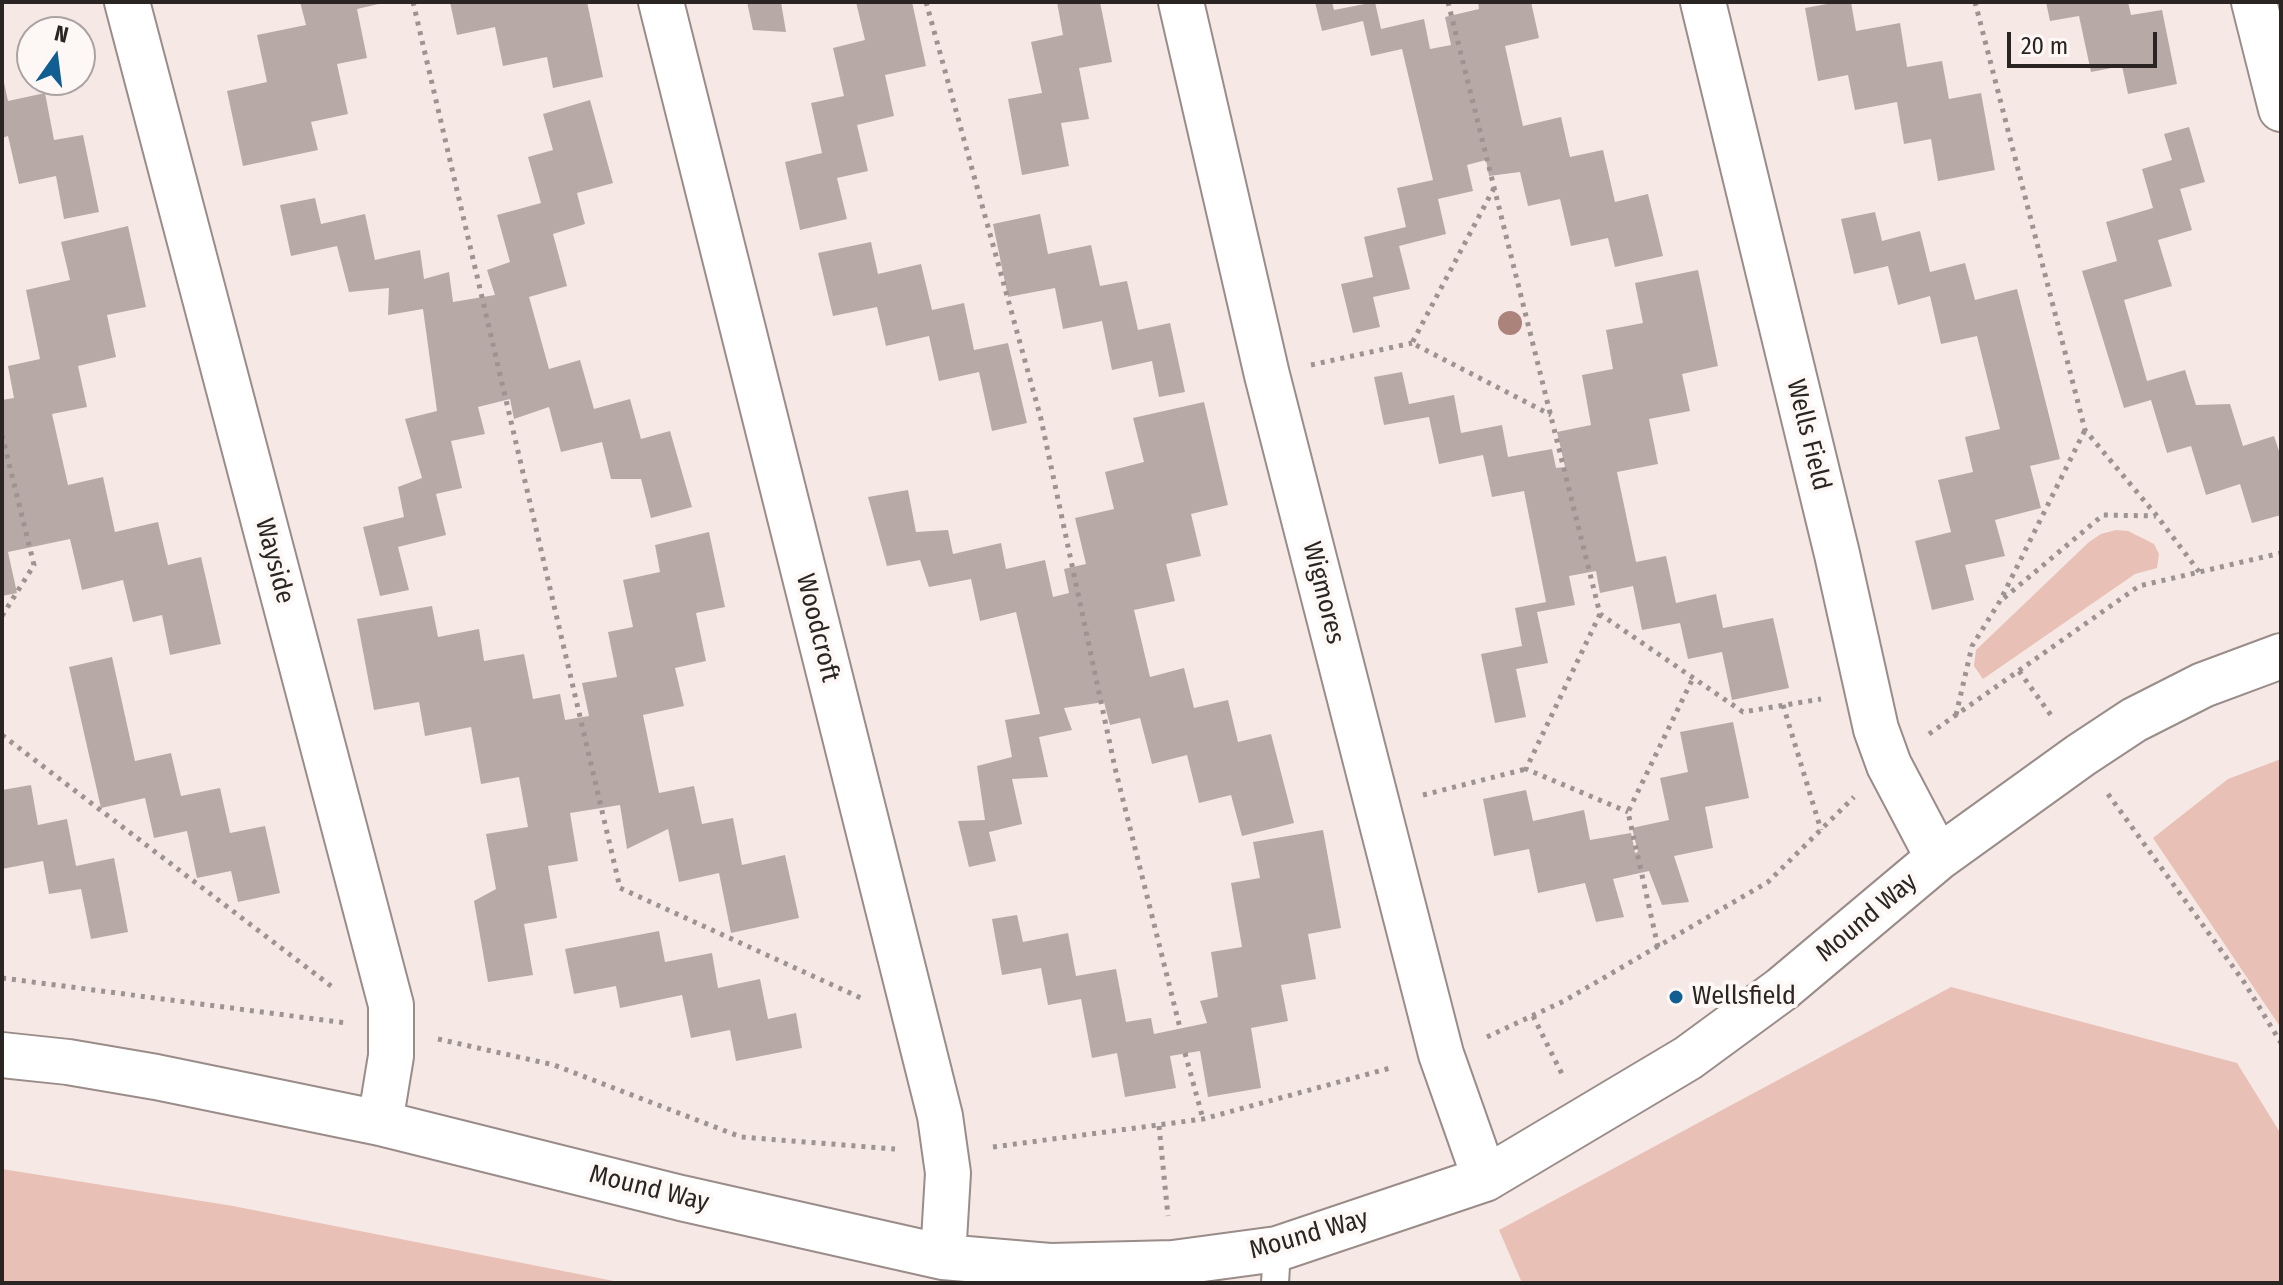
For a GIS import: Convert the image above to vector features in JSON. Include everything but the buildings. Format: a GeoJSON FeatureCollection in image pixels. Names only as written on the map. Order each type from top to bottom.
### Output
{"type":"FeatureCollection","features":[{"type":"Feature","properties":{"kind":"street","name":"Wayside"},"geometry":{"type":"LineString","coordinates":[[127,2],[391,1005],[391,1056],[380,1123]]}},
{"type":"Feature","properties":{"kind":"street","name":"Woodcroft"},"geometry":{"type":"LineString","coordinates":[[661,2],[940,1116],[948,1173],[943,1257]]}},
{"type":"Feature","properties":{"kind":"street","name":"Wigmores"},"geometry":{"type":"LineString","coordinates":[[1181,2],[1267,375],[1377,807],[1447,1078],[1485,1179]]}},
{"type":"Feature","properties":{"kind":"street","name":"Wells Field"},"geometry":{"type":"LineString","coordinates":[[1703,2],[1837,554],[1876,729],[1889,765],[1938,858]]}},
{"type":"Feature","properties":{"kind":"street"},"geometry":{"type":"LineString","coordinates":[[2254,2],[2281,109]]}},
{"type":"Feature","properties":{"kind":"street","name":"Mound Way"},"geometry":{"type":"LineString","coordinates":[[2,1055],[68,1062],[156,1077],[380,1123],[681,1198],[943,1257],[1056,1274],[1173,1263],[1276,1266],[1485,1179],[1688,1058],[1782,989],[1938,858],[2081,755],[2134,720],[2203,685],[2281,656]]}},
{"type":"Feature","properties":{"kind":"path"},"geometry":{"type":"LineString","coordinates":[[413,2],[620,888],[915,1023]]}},
{"type":"Feature","properties":{"kind":"path"},"geometry":{"type":"LineString","coordinates":[[926,2],[1041,419],[1115,768],[1180,1028]]}},
{"type":"Feature","properties":{"kind":"path"},"geometry":{"type":"LineString","coordinates":[[1448,2],[1600,614],[1526,769]]}},
{"type":"Feature","properties":{"kind":"path"},"geometry":{"type":"LineString","coordinates":[[1975,2],[2085,430],[2200,573]]}},
{"type":"Feature","properties":{"kind":"path"},"geometry":{"type":"LineString","coordinates":[[1412,343],[1495,187]]}},
{"type":"Feature","properties":{"kind":"path"},"geometry":{"type":"LineString","coordinates":[[1267,375],[1412,343],[1551,415]]}},
{"type":"Feature","properties":{"kind":"path"},"geometry":{"type":"LineString","coordinates":[[1956,715],[1972,646],[2000,601],[2085,430]]}},
{"type":"Feature","properties":{"kind":"path"},"geometry":{"type":"LineString","coordinates":[[2,435],[34,565],[2,616]]}},
{"type":"Feature","properties":{"kind":"path"},"geometry":{"type":"LineString","coordinates":[[2000,601],[2103,515],[2157,516]]}},
{"type":"Feature","properties":{"kind":"path"},"geometry":{"type":"LineString","coordinates":[[1924,738],[2139,586],[2281,553]]}},
{"type":"Feature","properties":{"kind":"path"},"geometry":{"type":"LineString","coordinates":[[1600,614],[1743,712],[1868,691]]}},
{"type":"Feature","properties":{"kind":"path"},"geometry":{"type":"LineString","coordinates":[[2019,671],[2059,725]]}},
{"type":"Feature","properties":{"kind":"path"},"geometry":{"type":"LineString","coordinates":[[1658,947],[1628,812],[1693,678]]}},
{"type":"Feature","properties":{"kind":"path"},"geometry":{"type":"LineString","coordinates":[[1783,705],[1821,830]]}},
{"type":"Feature","properties":{"kind":"path"},"geometry":{"type":"LineString","coordinates":[[2,735],[340,993]]}},
{"type":"Feature","properties":{"kind":"path"},"geometry":{"type":"LineString","coordinates":[[1377,807],[1526,769],[1628,812]]}},
{"type":"Feature","properties":{"kind":"path"},"geometry":{"type":"LineString","coordinates":[[1479,1041],[1564,1001],[1768,882],[1860,791]]}},
{"type":"Feature","properties":{"kind":"path"},"geometry":{"type":"LineString","coordinates":[[2107,793],[2244,982],[2281,1043]]}},
{"type":"Feature","properties":{"kind":"path"},"geometry":{"type":"LineString","coordinates":[[2,978],[355,1024]]}},
{"type":"Feature","properties":{"kind":"path"},"geometry":{"type":"LineString","coordinates":[[1533,1016],[1565,1079]]}},
{"type":"Feature","properties":{"kind":"path"},"geometry":{"type":"LineString","coordinates":[[425,1036],[554,1065],[741,1137],[905,1150]]}},
{"type":"Feature","properties":{"kind":"path"},"geometry":{"type":"LineString","coordinates":[[1185,1053],[1203,1119]]}},
{"type":"Feature","properties":{"kind":"path"},"geometry":{"type":"LineString","coordinates":[[985,1148],[1203,1119],[1409,1063]]}},
{"type":"Feature","properties":{"kind":"path"},"geometry":{"type":"LineString","coordinates":[[1159,1126],[1173,1263]]}},
{"type":"Feature","properties":{"kind":"shaded area"},"geometry":{"type":"Polygon","coordinates":[[[2128,531],[2154,544],[2159,554],[2157,568],[2135,574],[1983,679],[1974,666],[1976,650],[2089,542],[2101,534],[2128,531]]]}},
{"type":"Feature","properties":{"kind":"shaded area"},"geometry":{"type":"Polygon","coordinates":[[[2281,759],[2281,1028],[2153,838],[2228,779],[2281,759]]]}},
{"type":"Feature","properties":{"kind":"shaded area"},"geometry":{"type":"Polygon","coordinates":[[[1951,987],[2237,1063],[2281,1134],[2281,1283],[1522,1283],[1499,1230],[1951,987]]]}},
{"type":"Feature","properties":{"kind":"shaded area"},"geometry":{"type":"Polygon","coordinates":[[[2,1169],[233,1206],[624,1283],[2,1283],[2,1169]]]}},
{"type":"Feature","properties":{"kind":"place","name":"Wellsfield"},"geometry":{"type":"Point","coordinates":[1676,997]}}]}
